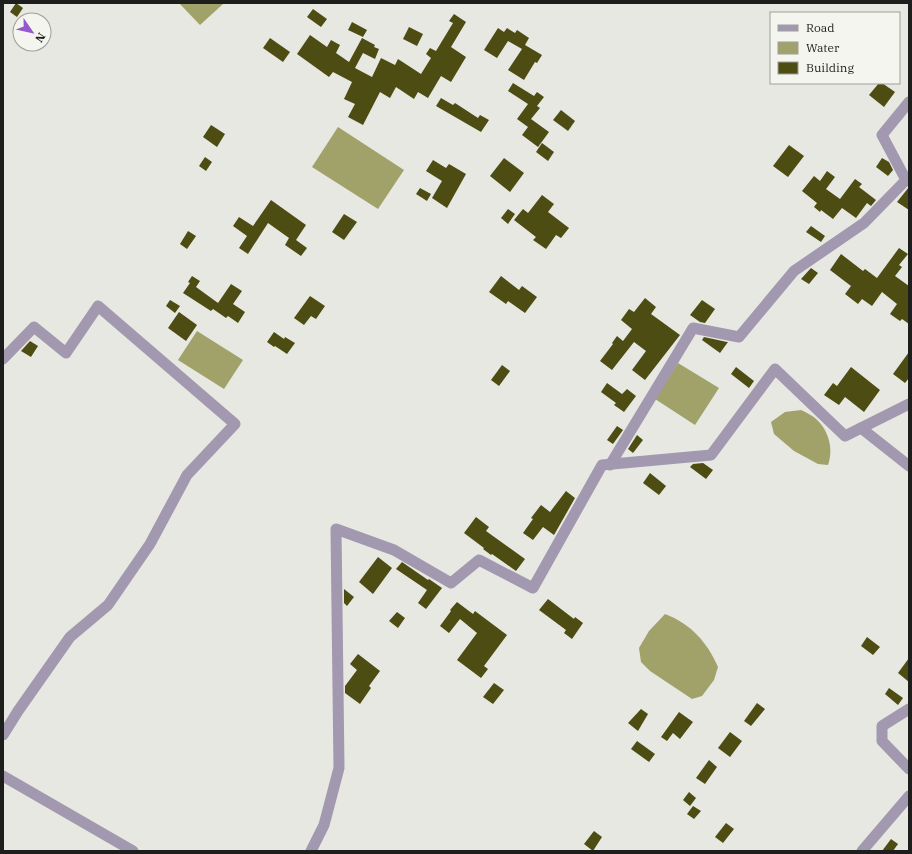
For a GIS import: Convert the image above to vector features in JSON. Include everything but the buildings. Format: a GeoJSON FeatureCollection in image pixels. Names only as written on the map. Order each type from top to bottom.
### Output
{"type":"FeatureCollection","features":[{"type":"Feature","properties":{"kind":"street"},"geometry":{"type":"LineString","coordinates":[[610,464],[693,328],[739,337],[794,271],[864,222],[906,180],[882,135],[909,102]]}},
{"type":"Feature","properties":{"kind":"street"},"geometry":{"type":"LineString","coordinates":[[3,359],[34,327],[66,353],[98,306],[235,424],[187,475],[150,544],[108,605],[70,637],[3,735]]}},
{"type":"Feature","properties":{"kind":"street"},"geometry":{"type":"LineString","coordinates":[[311,851],[324,825],[339,768],[336,529],[394,550],[451,583],[480,560],[533,588],[602,465],[711,455],[775,369],[845,436],[909,404]]}},
{"type":"Feature","properties":{"kind":"street"},"geometry":{"type":"LineString","coordinates":[[861,428],[909,466]]}},
{"type":"Feature","properties":{"kind":"street"},"geometry":{"type":"LineString","coordinates":[[909,709],[882,726],[882,741],[909,769]]}},
{"type":"Feature","properties":{"kind":"street"},"geometry":{"type":"LineString","coordinates":[[3,776],[133,851]]}},
{"type":"Feature","properties":{"kind":"street"},"geometry":{"type":"LineString","coordinates":[[862,851],[909,796]]}},
{"type":"Feature","properties":{"kind":"water"},"geometry":{"type":"Polygon","coordinates":[[[179,3],[222,3],[223,4],[200,25],[179,3]]]}},
{"type":"Feature","properties":{"kind":"water"},"geometry":{"type":"Polygon","coordinates":[[[338,127],[404,170],[378,209],[312,167],[338,127]]]}},
{"type":"Feature","properties":{"kind":"water"},"geometry":{"type":"Polygon","coordinates":[[[197,331],[243,360],[224,389],[178,360],[197,331]]]}},
{"type":"Feature","properties":{"kind":"water"},"geometry":{"type":"Polygon","coordinates":[[[678,363],[719,388],[695,425],[655,399],[678,363]]]}},
{"type":"Feature","properties":{"kind":"water"},"geometry":{"type":"Polygon","coordinates":[[[801,410],[820,422],[829,439],[830,459],[828,465],[818,464],[794,451],[774,434],[771,422],[785,412],[801,410]]]}},
{"type":"Feature","properties":{"kind":"water"},"geometry":{"type":"Polygon","coordinates":[[[665,614],[683,623],[697,635],[714,658],[718,667],[714,680],[702,696],[692,699],[650,671],[641,662],[639,648],[649,631],[665,614]]]}}]}
